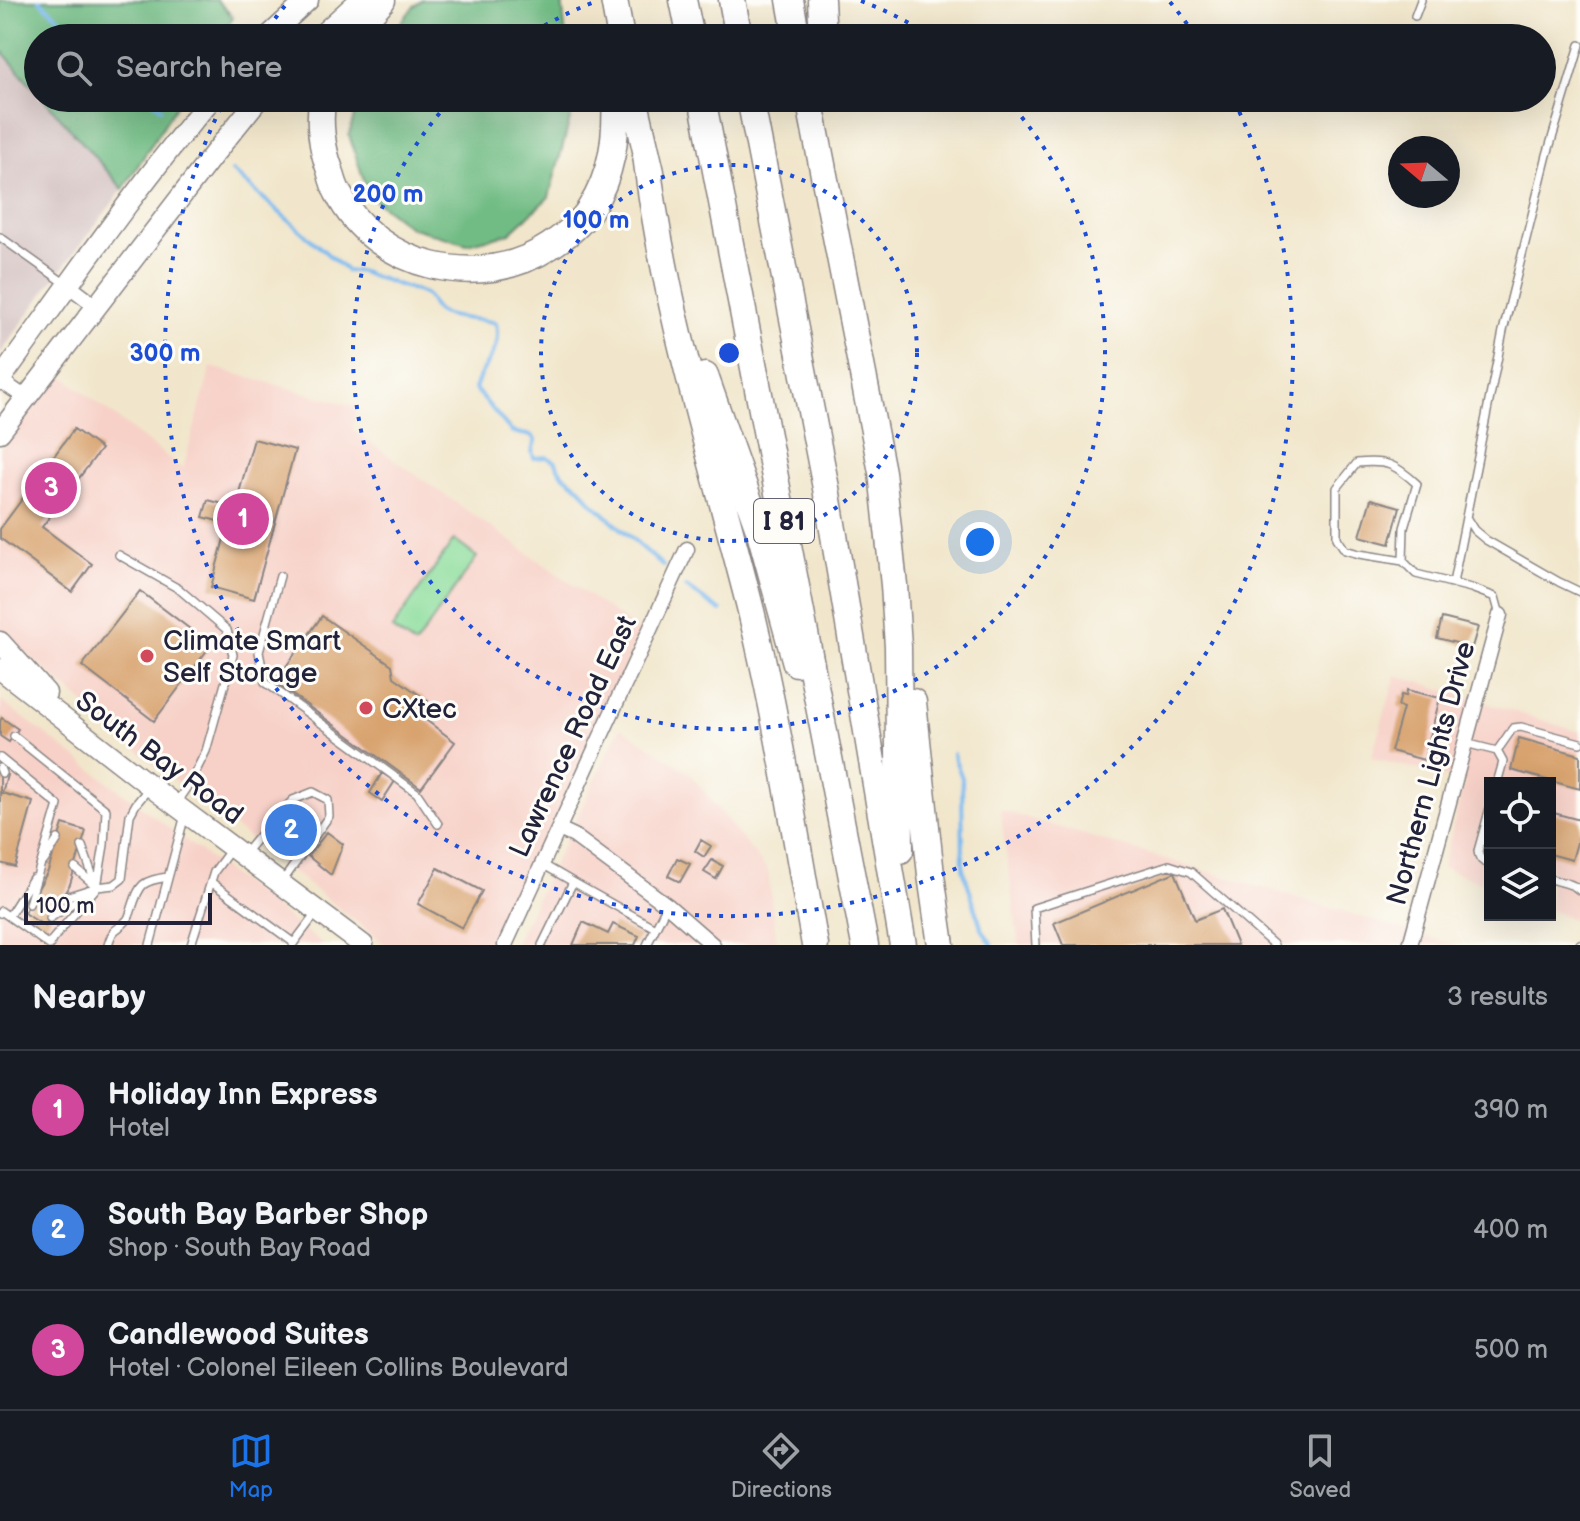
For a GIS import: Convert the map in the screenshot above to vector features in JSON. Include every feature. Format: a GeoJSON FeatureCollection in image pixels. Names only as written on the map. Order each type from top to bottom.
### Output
{"type":"FeatureCollection","features":[{"type":"Feature","properties":{"kind":"highway"},"geometry":{"type":"LineString","coordinates":[[361,24],[382,0]]}},
{"type":"Feature","properties":{"kind":"highway"},"geometry":{"type":"LineString","coordinates":[[605,0],[608,24]]}},
{"type":"Feature","properties":{"kind":"highway"},"geometry":{"type":"LineString","coordinates":[[614,0],[618,24]]}},
{"type":"Feature","properties":{"kind":"highway"},"geometry":{"type":"LineString","coordinates":[[683,0],[688,24]]}},
{"type":"Feature","properties":{"kind":"highway"},"geometry":{"type":"LineString","coordinates":[[732,0],[736,24]]}},
{"type":"Feature","properties":{"kind":"highway"},"geometry":{"type":"LineString","coordinates":[[790,0],[794,24]]}},
{"type":"Feature","properties":{"kind":"highway"},"geometry":{"type":"LineString","coordinates":[[821,0],[822,24]]}},
{"type":"Feature","properties":{"kind":"highway"},"geometry":{"type":"LineString","coordinates":[[322,112],[326,160],[338,193],[353,216],[377,240],[408,258],[427,265],[461,270],[516,263],[568,234],[588,212],[604,183],[613,152],[616,112]]}},
{"type":"Feature","properties":{"kind":"highway"},"geometry":{"type":"LineString","coordinates":[[637,112],[682,306],[760,532],[842,823]]}},
{"type":"Feature","properties":{"kind":"highway","name":"I 81"},"geometry":{"type":"LineString","coordinates":[[705,112],[865,945]]}},
{"type":"Feature","properties":{"kind":"highway","name":"I 81"},"geometry":{"type":"LineString","coordinates":[[753,112],[826,488],[902,941]]}},
{"type":"Feature","properties":{"kind":"highway"},"geometry":{"type":"LineString","coordinates":[[812,112],[882,472],[898,647],[902,941]]}},
{"type":"Feature","properties":{"kind":"highway"},"geometry":{"type":"LineString","coordinates":[[828,112],[840,255]]}},
{"type":"Feature","properties":{"kind":"highway"},"geometry":{"type":"LineString","coordinates":[[646,155],[678,335],[751,612],[770,700],[815,945]]}},
{"type":"Feature","properties":{"kind":"highway"},"geometry":{"type":"LineString","coordinates":[[894,585],[908,649],[941,945]]}},
{"type":"Feature","properties":{"kind":"main road"},"geometry":{"type":"LineString","coordinates":[[282,24],[308,0]]}},
{"type":"Feature","properties":{"kind":"main road"},"geometry":{"type":"LineString","coordinates":[[333,24],[360,0]]}},
{"type":"Feature","properties":{"kind":"main road"},"geometry":{"type":"LineString","coordinates":[[0,380],[200,112]]}},
{"type":"Feature","properties":{"kind":"main road"},"geometry":{"type":"LineString","coordinates":[[0,432],[248,112]]}},
{"type":"Feature","properties":{"kind":"main road"},"geometry":{"type":"LineString","coordinates":[[0,642],[80,732]]}},
{"type":"Feature","properties":{"kind":"main road","name":"South Bay Road"},"geometry":{"type":"LineString","coordinates":[[0,669],[180,809],[363,945]]}},
{"type":"Feature","properties":{"kind":"street"},"geometry":{"type":"LineString","coordinates":[[68,285],[97,307]]}},
{"type":"Feature","properties":{"kind":"street"},"geometry":{"type":"LineString","coordinates":[[0,380],[27,399]]}},
{"type":"Feature","properties":{"kind":"street","name":"Lawrence Road East"},"geometry":{"type":"LineString","coordinates":[[505,945],[687,549]]}},
{"type":"Feature","properties":{"kind":"street","name":"Northern Lights Drive"},"geometry":{"type":"LineString","coordinates":[[1410,945],[1500,615]]}},
{"type":"Feature","properties":{"kind":"street"},"geometry":{"type":"LineString","coordinates":[[559,829],[574,836],[667,905],[713,945]]}},
{"type":"Feature","properties":{"kind":"lane"},"geometry":{"type":"LineString","coordinates":[[1415,16],[1421,0]]}},
{"type":"Feature","properties":{"kind":"lane"},"geometry":{"type":"LineString","coordinates":[[1453,583],[1503,331],[1547,155],[1580,45]]}},
{"type":"Feature","properties":{"kind":"lane"},"geometry":{"type":"LineString","coordinates":[[0,237],[68,285]]}},
{"type":"Feature","properties":{"kind":"lane"},"geometry":{"type":"LineString","coordinates":[[1403,561],[1404,528],[1417,484],[1398,467],[1377,461],[1357,463],[1337,488],[1337,538],[1345,550],[1403,561],[1416,574],[1495,597],[1500,615]]}},
{"type":"Feature","properties":{"kind":"lane"},"geometry":{"type":"LineString","coordinates":[[1466,517],[1474,530],[1486,540],[1580,592]]}},
{"type":"Feature","properties":{"kind":"lane"},"geometry":{"type":"LineString","coordinates":[[119,555],[179,589],[227,630],[233,655],[206,751],[180,809],[168,877],[150,945]]}},
{"type":"Feature","properties":{"kind":"lane"},"geometry":{"type":"LineString","coordinates":[[280,576],[259,652],[265,682],[417,793],[438,824]]}},
{"type":"Feature","properties":{"kind":"lane"},"geometry":{"type":"LineString","coordinates":[[1497,751],[1513,728],[1521,727],[1580,743]]}},
{"type":"Feature","properties":{"kind":"lane"},"geometry":{"type":"LineString","coordinates":[[14,736],[106,810],[97,887],[50,945],[2,912],[38,871],[58,839]]}},
{"type":"Feature","properties":{"kind":"lane"},"geometry":{"type":"LineString","coordinates":[[1465,743],[1497,751],[1503,762],[1499,777]]}},
{"type":"Feature","properties":{"kind":"lane"},"geometry":{"type":"LineString","coordinates":[[0,758],[58,805],[29,904]]}},
{"type":"Feature","properties":{"kind":"lane"},"geometry":{"type":"LineString","coordinates":[[62,898],[114,885],[122,879],[130,815],[150,786]]}},
{"type":"Feature","properties":{"kind":"lane"},"geometry":{"type":"LineString","coordinates":[[191,945],[214,872],[293,800],[313,792],[328,800],[329,816],[281,883]]}},
{"type":"Feature","properties":{"kind":"lane"},"geometry":{"type":"LineString","coordinates":[[1484,830],[1478,851],[1484,863]]}},
{"type":"Feature","properties":{"kind":"lane"},"geometry":{"type":"LineString","coordinates":[[82,846],[97,887]]}},
{"type":"Feature","properties":{"kind":"lane"},"geometry":{"type":"LineString","coordinates":[[38,871],[52,861]]}},
{"type":"Feature","properties":{"kind":"lane"},"geometry":{"type":"LineString","coordinates":[[542,864],[655,928]]}},
{"type":"Feature","properties":{"kind":"lane"},"geometry":{"type":"LineString","coordinates":[[1036,945],[1034,908],[1169,865],[1191,872],[1274,945]]}},
{"type":"Feature","properties":{"kind":"lane"},"geometry":{"type":"LineString","coordinates":[[75,868],[97,887]]}},
{"type":"Feature","properties":{"kind":"lane"},"geometry":{"type":"LineString","coordinates":[[38,871],[40,886]]}},
{"type":"Feature","properties":{"kind":"lane"},"geometry":{"type":"LineString","coordinates":[[108,945],[112,933],[129,919],[142,884],[168,877]]}},
{"type":"Feature","properties":{"kind":"lane"},"geometry":{"type":"LineString","coordinates":[[1556,881],[1578,887],[1580,891]]}},
{"type":"Feature","properties":{"kind":"lane"},"geometry":{"type":"LineString","coordinates":[[211,882],[293,944],[318,911]]}},
{"type":"Feature","properties":{"kind":"lane"},"geometry":{"type":"LineString","coordinates":[[542,945],[573,882]]}},
{"type":"Feature","properties":{"kind":"lane"},"geometry":{"type":"LineString","coordinates":[[50,918],[97,887]]}},
{"type":"Feature","properties":{"kind":"lane"},"geometry":{"type":"LineString","coordinates":[[647,945],[667,905]]}},
{"type":"Feature","properties":{"kind":"shaded area"},"geometry":{"type":"Polygon","coordinates":[[[0,49],[24,77],[24,112],[55,112],[123,189],[0,354],[0,49]]]}},
{"type":"Feature","properties":{"kind":"shaded area"},"geometry":{"type":"Polygon","coordinates":[[[211,367],[357,407],[352,430],[641,632],[495,945],[386,945],[151,762],[0,630],[0,449],[59,373],[183,469],[211,367]]]}},
{"type":"Feature","properties":{"kind":"shaded area"},"geometry":{"type":"Polygon","coordinates":[[[1396,675],[1580,732],[1580,922],[1556,912],[1556,777],[1484,777],[1484,884],[1442,867],[1465,781],[1371,758],[1396,675]]]}},
{"type":"Feature","properties":{"kind":"shaded area"},"geometry":{"type":"Polygon","coordinates":[[[0,700],[324,945],[5,945],[0,941],[0,700]]]}},
{"type":"Feature","properties":{"kind":"shaded area"},"geometry":{"type":"Polygon","coordinates":[[[621,727],[689,773],[768,871],[777,945],[514,945],[621,727]]]}},
{"type":"Feature","properties":{"kind":"shaded area"},"geometry":{"type":"Polygon","coordinates":[[[1000,810],[1455,945],[1019,945],[1000,810]]]}},
{"type":"Feature","properties":{"kind":"green space"},"geometry":{"type":"Polygon","coordinates":[[[0,0],[217,0],[233,17],[229,24],[24,24],[24,77],[0,49],[0,0]]]}},
{"type":"Feature","properties":{"kind":"green space"},"geometry":{"type":"Polygon","coordinates":[[[422,0],[562,0],[565,24],[400,24],[422,0]]]}},
{"type":"Feature","properties":{"kind":"green space"},"geometry":{"type":"Polygon","coordinates":[[[55,112],[172,112],[123,189],[55,112]]]}},
{"type":"Feature","properties":{"kind":"green space"},"geometry":{"type":"Polygon","coordinates":[[[355,112],[572,112],[549,197],[510,233],[467,244],[410,227],[369,196],[349,135],[355,112]]]}},
{"type":"Feature","properties":{"kind":"green space"},"geometry":{"type":"Polygon","coordinates":[[[454,540],[477,557],[415,645],[392,629],[454,540]]]}},
{"type":"Feature","properties":{"kind":"building"},"geometry":{"type":"Polygon","coordinates":[[[74,429],[101,449],[42,527],[92,564],[72,592],[0,538],[0,529],[74,429]]]}},
{"type":"Feature","properties":{"kind":"building"},"geometry":{"type":"Polygon","coordinates":[[[254,439],[295,450],[254,599],[211,587],[228,524],[203,517],[208,500],[235,507],[254,439]]]}},
{"type":"Feature","properties":{"kind":"building"},"geometry":{"type":"Polygon","coordinates":[[[1371,499],[1400,507],[1390,544],[1360,536],[1371,499]]]}},
{"type":"Feature","properties":{"kind":"building","name":"Climate Smart Self Storage"},"geometry":{"type":"Polygon","coordinates":[[[140,591],[211,645],[154,721],[82,666],[140,591]]]}},
{"type":"Feature","properties":{"kind":"building","name":"CXtec"},"geometry":{"type":"Polygon","coordinates":[[[322,616],[392,665],[394,677],[428,701],[418,714],[455,742],[421,788],[275,682],[322,616]]]}},
{"type":"Feature","properties":{"kind":"building"},"geometry":{"type":"Polygon","coordinates":[[[1442,618],[1478,627],[1472,647],[1437,638],[1442,618]]]}},
{"type":"Feature","properties":{"kind":"building"},"geometry":{"type":"Polygon","coordinates":[[[1407,690],[1440,698],[1424,760],[1391,751],[1403,708],[1398,706],[1401,695],[1406,696],[1407,690]]]}},
{"type":"Feature","properties":{"kind":"building"},"geometry":{"type":"Polygon","coordinates":[[[2,718],[18,729],[9,742],[0,736],[2,718]]]}},
{"type":"Feature","properties":{"kind":"building"},"geometry":{"type":"Polygon","coordinates":[[[1519,738],[1580,755],[1580,789],[1556,782],[1556,777],[1536,777],[1511,770],[1519,738]]]}},
{"type":"Feature","properties":{"kind":"building"},"geometry":{"type":"Polygon","coordinates":[[[0,772],[7,775],[2,793],[33,802],[15,867],[0,863],[0,772]]]}},
{"type":"Feature","properties":{"kind":"building"},"geometry":{"type":"Polygon","coordinates":[[[382,773],[395,781],[382,801],[370,793],[382,773]]]}},
{"type":"Feature","properties":{"kind":"building"},"geometry":{"type":"Polygon","coordinates":[[[1556,814],[1580,820],[1572,860],[1556,856],[1556,814]]]}},
{"type":"Feature","properties":{"kind":"building"},"geometry":{"type":"Polygon","coordinates":[[[294,816],[305,824],[289,844],[278,836],[294,816]]]}},
{"type":"Feature","properties":{"kind":"building"},"geometry":{"type":"Polygon","coordinates":[[[63,824],[86,831],[70,884],[45,926],[24,913],[48,871],[63,824]]]}},
{"type":"Feature","properties":{"kind":"building"},"geometry":{"type":"Polygon","coordinates":[[[327,832],[343,844],[331,875],[308,856],[327,832]]]}},
{"type":"Feature","properties":{"kind":"building"},"geometry":{"type":"Polygon","coordinates":[[[701,840],[711,846],[704,857],[695,851],[701,840]]]}},
{"type":"Feature","properties":{"kind":"building"},"geometry":{"type":"Polygon","coordinates":[[[677,858],[690,864],[680,882],[668,876],[677,858]]]}},
{"type":"Feature","properties":{"kind":"building"},"geometry":{"type":"Polygon","coordinates":[[[712,860],[723,866],[716,879],[704,872],[712,860]]]}},
{"type":"Feature","properties":{"kind":"building"},"geometry":{"type":"Polygon","coordinates":[[[438,868],[482,891],[462,928],[418,904],[438,868]]]}},
{"type":"Feature","properties":{"kind":"building"},"geometry":{"type":"Polygon","coordinates":[[[1175,872],[1195,920],[1222,909],[1237,945],[1063,945],[1054,923],[1175,872]]]}},
{"type":"Feature","properties":{"kind":"building"},"geometry":{"type":"Polygon","coordinates":[[[583,922],[608,934],[613,924],[639,936],[635,945],[573,945],[583,922]]]}},
{"type":"Feature","properties":{"kind":"waterway"},"geometry":{"type":"LineString","coordinates":[[39,0],[66,24]]}},
{"type":"Feature","properties":{"kind":"waterway"},"geometry":{"type":"LineString","coordinates":[[232,171],[347,271],[358,271],[425,294],[441,313],[496,323],[494,351],[475,389],[512,432],[532,436],[535,440],[534,458],[547,457],[556,462],[563,474],[590,501],[663,566]]}},
{"type":"Feature","properties":{"kind":"waterway"},"geometry":{"type":"LineString","coordinates":[[686,587],[721,611]]}},
{"type":"Feature","properties":{"kind":"waterway"},"geometry":{"type":"LineString","coordinates":[[953,754],[962,778],[963,868],[981,927],[992,945]]}},
{"type":"Feature","properties":{"kind":"place","name":"Candlewood Suites"},"geometry":{"type":"Point","coordinates":[51,488]}},
{"type":"Feature","properties":{"kind":"place","name":"Holiday Inn Express"},"geometry":{"type":"Point","coordinates":[243,519]}},
{"type":"Feature","properties":{"kind":"place","name":"Climate Smart Self Storage"},"geometry":{"type":"Point","coordinates":[147,656]}},
{"type":"Feature","properties":{"kind":"place","name":"CXtec"},"geometry":{"type":"Point","coordinates":[366,708]}},
{"type":"Feature","properties":{"kind":"place","name":"South Bay Barber Shop"},"geometry":{"type":"Point","coordinates":[291,830]}}]}
